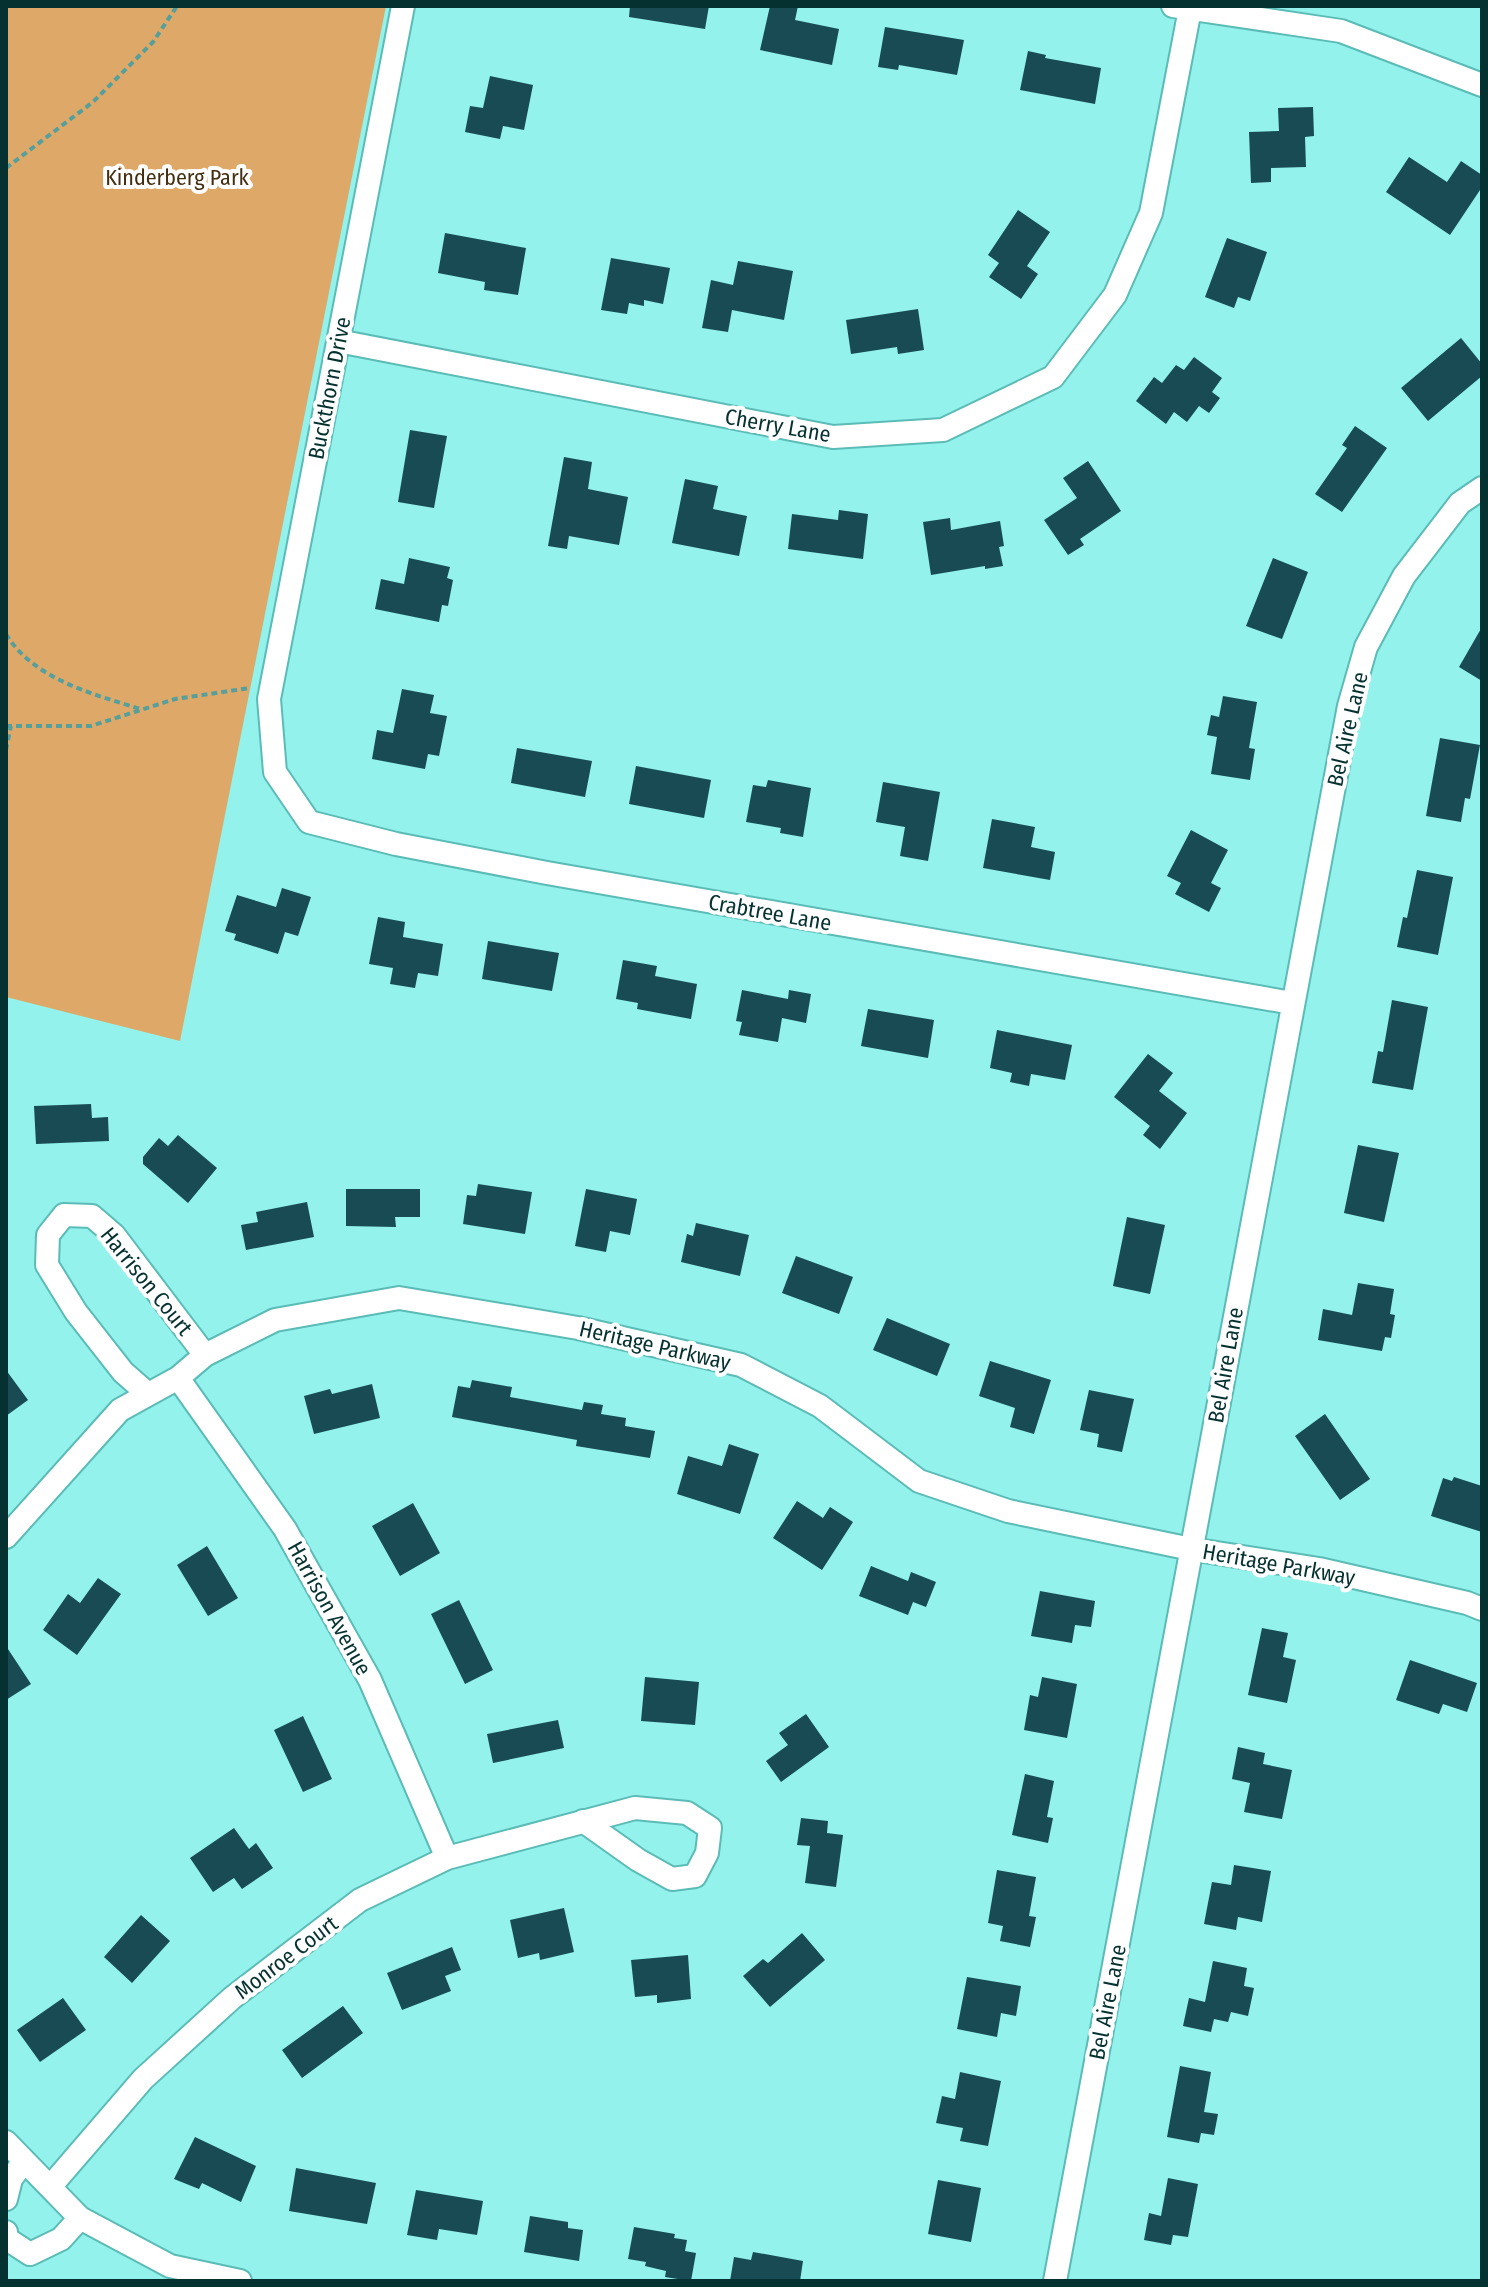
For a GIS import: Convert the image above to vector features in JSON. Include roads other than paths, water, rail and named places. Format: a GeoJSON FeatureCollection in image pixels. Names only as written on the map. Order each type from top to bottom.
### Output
{"type":"FeatureCollection","features":[{"type":"Feature","properties":{"kind":"street","name":"Buckthorn Drive"},"geometry":{"type":"LineString","coordinates":[[275,772],[269,699],[271,684],[403,6]]}},
{"type":"Feature","properties":{"kind":"street","name":"Cherry Lane"},"geometry":{"type":"LineString","coordinates":[[338,341],[833,437],[943,430],[1053,377],[1115,295],[1151,213],[1182,8]]}},
{"type":"Feature","properties":{"kind":"street"},"geometry":{"type":"LineString","coordinates":[[1182,8],[1341,31],[1482,85]]}},
{"type":"Feature","properties":{"kind":"street","name":"Bel Aire Lane"},"geometry":{"type":"LineString","coordinates":[[1055,2281],[1349,706],[1366,647],[1404,576],[1460,503],[1482,488]]}},
{"type":"Feature","properties":{"kind":"street","name":"Crabtree Lane"},"geometry":{"type":"LineString","coordinates":[[275,772],[309,822],[396,844],[1292,1003]]}},
{"type":"Feature","properties":{"kind":"street","name":"Harrison Court"},"geometry":{"type":"LineString","coordinates":[[148,1394],[123,1372],[76,1312],[47,1265],[48,1235],[64,1215],[92,1216],[114,1235],[205,1355]]}},
{"type":"Feature","properties":{"kind":"street","name":"Heritage Parkway"},"geometry":{"type":"LineString","coordinates":[[6,1537],[120,1410],[178,1378],[205,1355],[275,1320],[399,1298],[578,1328],[741,1365],[820,1406],[919,1481],[1008,1511],[1191,1549],[1319,1569],[1482,1609]]}},
{"type":"Feature","properties":{"kind":"street","name":"Harrison Avenue"},"geometry":{"type":"LineString","coordinates":[[178,1378],[285,1529],[324,1597],[370,1680],[447,1858]]}},
{"type":"Feature","properties":{"kind":"street","name":"Monroe Court"},"geometry":{"type":"LineString","coordinates":[[50,2187],[143,2079],[232,1998],[360,1900],[447,1858],[583,1821],[635,1808],[687,1813],[710,1828],[707,1853],[695,1876],[672,1879],[638,1860],[583,1821]]}},
{"type":"Feature","properties":{"kind":"street"},"geometry":{"type":"LineString","coordinates":[[6,2142],[80,2218],[170,2266],[240,2281]]}},
{"type":"Feature","properties":{"kind":"street"},"geometry":{"type":"LineString","coordinates":[[6,2199],[11,2179],[24,2161]]}},
{"type":"Feature","properties":{"kind":"street"},"geometry":{"type":"LineString","coordinates":[[6,2232],[7,2239],[30,2254],[61,2239],[80,2218]]}},
{"type":"Feature","properties":{"kind":"park label","name":"Kinderberg Park"},"geometry":{"type":"Point","coordinates":[177,177]}}]}
